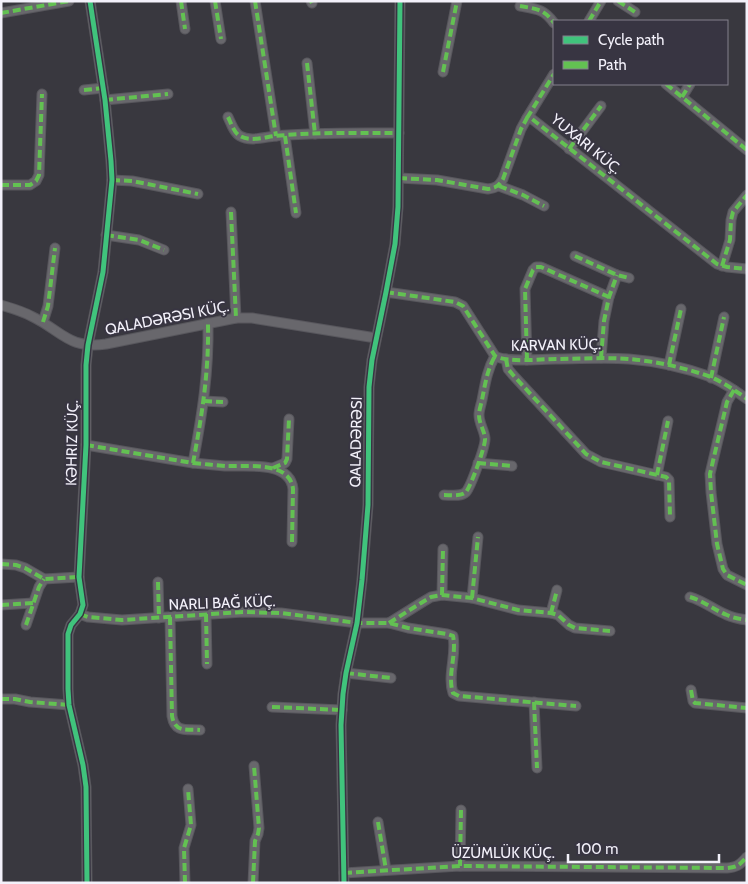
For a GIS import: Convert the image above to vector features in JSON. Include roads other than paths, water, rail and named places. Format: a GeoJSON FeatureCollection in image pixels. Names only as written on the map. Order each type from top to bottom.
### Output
{"type":"FeatureCollection","features":[{"type":"Feature","properties":{"kind":"street"},"geometry":{"type":"LineString","coordinates":[[1,13],[69,1]]}},
{"type":"Feature","properties":{"kind":"street","name":"KƏHRIZ KÜÇ."},"geometry":{"type":"LineString","coordinates":[[87,883],[86,787],[84,764],[69,705],[68,634],[71,625],[80,614],[83,606],[80,577],[86,445],[85,376],[88,345],[103,272],[112,180],[105,100],[90,1]]}},
{"type":"Feature","properties":{"kind":"street"},"geometry":{"type":"LineString","coordinates":[[181,1],[185,29]]}},
{"type":"Feature","properties":{"kind":"street"},"geometry":{"type":"LineString","coordinates":[[216,1],[221,39]]}},
{"type":"Feature","properties":{"kind":"street"},"geometry":{"type":"LineString","coordinates":[[255,1],[296,213]]}},
{"type":"Feature","properties":{"kind":"street","name":"QALADƏRƏSI"},"geometry":{"type":"LineString","coordinates":[[344,883],[341,725],[346,673],[357,623],[362,580],[368,505],[369,387],[372,360],[395,244],[399,178],[400,1]]}},
{"type":"Feature","properties":{"kind":"street"},"geometry":{"type":"LineString","coordinates":[[443,72],[457,1]]}},
{"type":"Feature","properties":{"kind":"street"},"geometry":{"type":"LineString","coordinates":[[618,1],[635,12]]}},
{"type":"Feature","properties":{"kind":"street"},"geometry":{"type":"LineString","coordinates":[[590,20],[597,3]]}},
{"type":"Feature","properties":{"kind":"street"},"geometry":{"type":"LineString","coordinates":[[520,6],[538,9],[546,13],[553,22]]}},
{"type":"Feature","properties":{"kind":"street"},"geometry":{"type":"LineString","coordinates":[[307,63],[315,134]]}},
{"type":"Feature","properties":{"kind":"street"},"geometry":{"type":"LineString","coordinates":[[499,186],[527,118],[553,76]]}},
{"type":"Feature","properties":{"kind":"street"},"geometry":{"type":"LineString","coordinates":[[667,85],[747,150]]}},
{"type":"Feature","properties":{"kind":"street"},"geometry":{"type":"LineString","coordinates":[[682,97],[689,85]]}},
{"type":"Feature","properties":{"kind":"street"},"geometry":{"type":"LineString","coordinates":[[84,90],[103,88]]}},
{"type":"Feature","properties":{"kind":"street"},"geometry":{"type":"LineString","coordinates":[[1,185],[30,185],[36,181],[39,175],[42,94]]}},
{"type":"Feature","properties":{"kind":"street"},"geometry":{"type":"LineString","coordinates":[[105,100],[168,94]]}},
{"type":"Feature","properties":{"kind":"street"},"geometry":{"type":"LineString","coordinates":[[569,149],[601,106]]}},
{"type":"Feature","properties":{"kind":"street"},"geometry":{"type":"LineString","coordinates":[[228,117],[237,133],[241,137],[249,139],[315,134],[399,133]]}},
{"type":"Feature","properties":{"kind":"street"},"geometry":{"type":"LineString","coordinates":[[527,118],[538,123],[717,264],[747,269]]}},
{"type":"Feature","properties":{"kind":"street"},"geometry":{"type":"LineString","coordinates":[[399,178],[437,180],[488,189],[499,186],[523,195],[544,206]]}},
{"type":"Feature","properties":{"kind":"street"},"geometry":{"type":"LineString","coordinates":[[112,180],[132,181],[198,194]]}},
{"type":"Feature","properties":{"kind":"street"},"geometry":{"type":"LineString","coordinates":[[722,266],[730,240],[733,212],[747,195]]}},
{"type":"Feature","properties":{"kind":"street"},"geometry":{"type":"LineString","coordinates":[[231,212],[236,318]]}},
{"type":"Feature","properties":{"kind":"street"},"geometry":{"type":"LineString","coordinates":[[106,235],[139,240],[164,250]]}},
{"type":"Feature","properties":{"kind":"street"},"geometry":{"type":"LineString","coordinates":[[43,322],[48,306],[55,248]]}},
{"type":"Feature","properties":{"kind":"street"},"geometry":{"type":"LineString","coordinates":[[575,256],[617,275],[629,278]]}},
{"type":"Feature","properties":{"kind":"street"},"geometry":{"type":"LineString","coordinates":[[527,360],[525,289],[536,267],[541,267],[609,297]]}},
{"type":"Feature","properties":{"kind":"street"},"geometry":{"type":"LineString","coordinates":[[601,358],[604,321],[609,297],[617,275]]}},
{"type":"Feature","properties":{"kind":"street","name":"KARVAN KÜÇ."},"geometry":{"type":"LineString","coordinates":[[386,292],[455,302],[463,306],[495,356],[500,359],[627,358],[647,361],[670,365],[711,378],[747,399]]}},
{"type":"Feature","properties":{"kind":"street","name":"QALADƏRƏSI KÜÇ."},"geometry":{"type":"LineString","coordinates":[[1,305],[30,315],[67,338],[88,345],[106,344],[236,318],[252,318],[376,338]]}},
{"type":"Feature","properties":{"kind":"street"},"geometry":{"type":"LineString","coordinates":[[670,365],[682,309]]}},
{"type":"Feature","properties":{"kind":"street"},"geometry":{"type":"LineString","coordinates":[[711,378],[724,317]]}},
{"type":"Feature","properties":{"kind":"street"},"geometry":{"type":"LineString","coordinates":[[193,463],[204,401],[208,323]]}},
{"type":"Feature","properties":{"kind":"street"},"geometry":{"type":"LineString","coordinates":[[444,495],[461,495],[466,492],[478,463],[485,437],[479,415],[490,364],[495,356]]}},
{"type":"Feature","properties":{"kind":"street"},"geometry":{"type":"LineString","coordinates":[[506,360],[508,369],[513,375],[586,454],[601,462],[666,477],[669,480],[670,517]]}},
{"type":"Feature","properties":{"kind":"street"},"geometry":{"type":"LineString","coordinates":[[734,390],[727,402],[713,461],[710,474],[710,492],[717,544],[724,569],[727,575],[747,585]]}},
{"type":"Feature","properties":{"kind":"street"},"geometry":{"type":"LineString","coordinates":[[204,401],[223,402]]}},
{"type":"Feature","properties":{"kind":"street"},"geometry":{"type":"LineString","coordinates":[[273,468],[285,463],[287,459],[289,419]]}},
{"type":"Feature","properties":{"kind":"street"},"geometry":{"type":"LineString","coordinates":[[657,475],[668,421]]}},
{"type":"Feature","properties":{"kind":"street"},"geometry":{"type":"LineString","coordinates":[[86,445],[193,463],[273,468],[289,477],[292,483],[292,542]]}},
{"type":"Feature","properties":{"kind":"street"},"geometry":{"type":"LineString","coordinates":[[478,463],[512,466]]}},
{"type":"Feature","properties":{"kind":"street"},"geometry":{"type":"LineString","coordinates":[[472,598],[478,537]]}},
{"type":"Feature","properties":{"kind":"street"},"geometry":{"type":"LineString","coordinates":[[442,595],[443,549]]}},
{"type":"Feature","properties":{"kind":"street"},"geometry":{"type":"LineString","coordinates":[[1,564],[25,568],[44,579],[80,577]]}},
{"type":"Feature","properties":{"kind":"street"},"geometry":{"type":"LineString","coordinates":[[26,625],[39,587],[44,579]]}},
{"type":"Feature","properties":{"kind":"street"},"geometry":{"type":"LineString","coordinates":[[158,582],[159,618]]}},
{"type":"Feature","properties":{"kind":"street"},"geometry":{"type":"LineString","coordinates":[[551,613],[557,590]]}},
{"type":"Feature","properties":{"kind":"street"},"geometry":{"type":"LineString","coordinates":[[389,623],[431,597],[442,595],[472,598],[518,610],[551,613],[558,615],[575,628],[610,631]]}},
{"type":"Feature","properties":{"kind":"street"},"geometry":{"type":"LineString","coordinates":[[690,597],[733,618],[747,620]]}},
{"type":"Feature","properties":{"kind":"street"},"geometry":{"type":"LineString","coordinates":[[1,605],[33,603]]}},
{"type":"Feature","properties":{"kind":"street"},"geometry":{"type":"LineString","coordinates":[[80,614],[88,618],[122,620],[243,612],[281,613],[357,623],[389,623],[452,636],[454,643],[450,685],[453,693],[459,696],[576,706]]}},
{"type":"Feature","properties":{"kind":"street"},"geometry":{"type":"LineString","coordinates":[[206,614],[207,664]]}},
{"type":"Feature","properties":{"kind":"street"},"geometry":{"type":"LineString","coordinates":[[170,617],[172,716],[174,724],[180,729],[200,730]]}},
{"type":"Feature","properties":{"kind":"street"},"geometry":{"type":"LineString","coordinates":[[346,673],[391,678]]}},
{"type":"Feature","properties":{"kind":"street"},"geometry":{"type":"LineString","coordinates":[[691,690],[695,703],[747,708]]}},
{"type":"Feature","properties":{"kind":"street"},"geometry":{"type":"LineString","coordinates":[[1,699],[69,705]]}},
{"type":"Feature","properties":{"kind":"street"},"geometry":{"type":"LineString","coordinates":[[534,702],[537,768]]}},
{"type":"Feature","properties":{"kind":"street"},"geometry":{"type":"LineString","coordinates":[[272,707],[342,710]]}},
{"type":"Feature","properties":{"kind":"street"},"geometry":{"type":"LineString","coordinates":[[253,883],[255,841],[259,828],[254,766]]}},
{"type":"Feature","properties":{"kind":"street"},"geometry":{"type":"LineString","coordinates":[[185,883],[184,848],[191,825],[188,788]]}},
{"type":"Feature","properties":{"kind":"street"},"geometry":{"type":"LineString","coordinates":[[460,866],[461,810]]}},
{"type":"Feature","properties":{"kind":"street"},"geometry":{"type":"LineString","coordinates":[[378,822],[386,870]]}},
{"type":"Feature","properties":{"kind":"street","name":"ÜZÜMLÜK KÜÇ."},"geometry":{"type":"LineString","coordinates":[[344,873],[460,866],[736,868],[747,857]]}}]}
